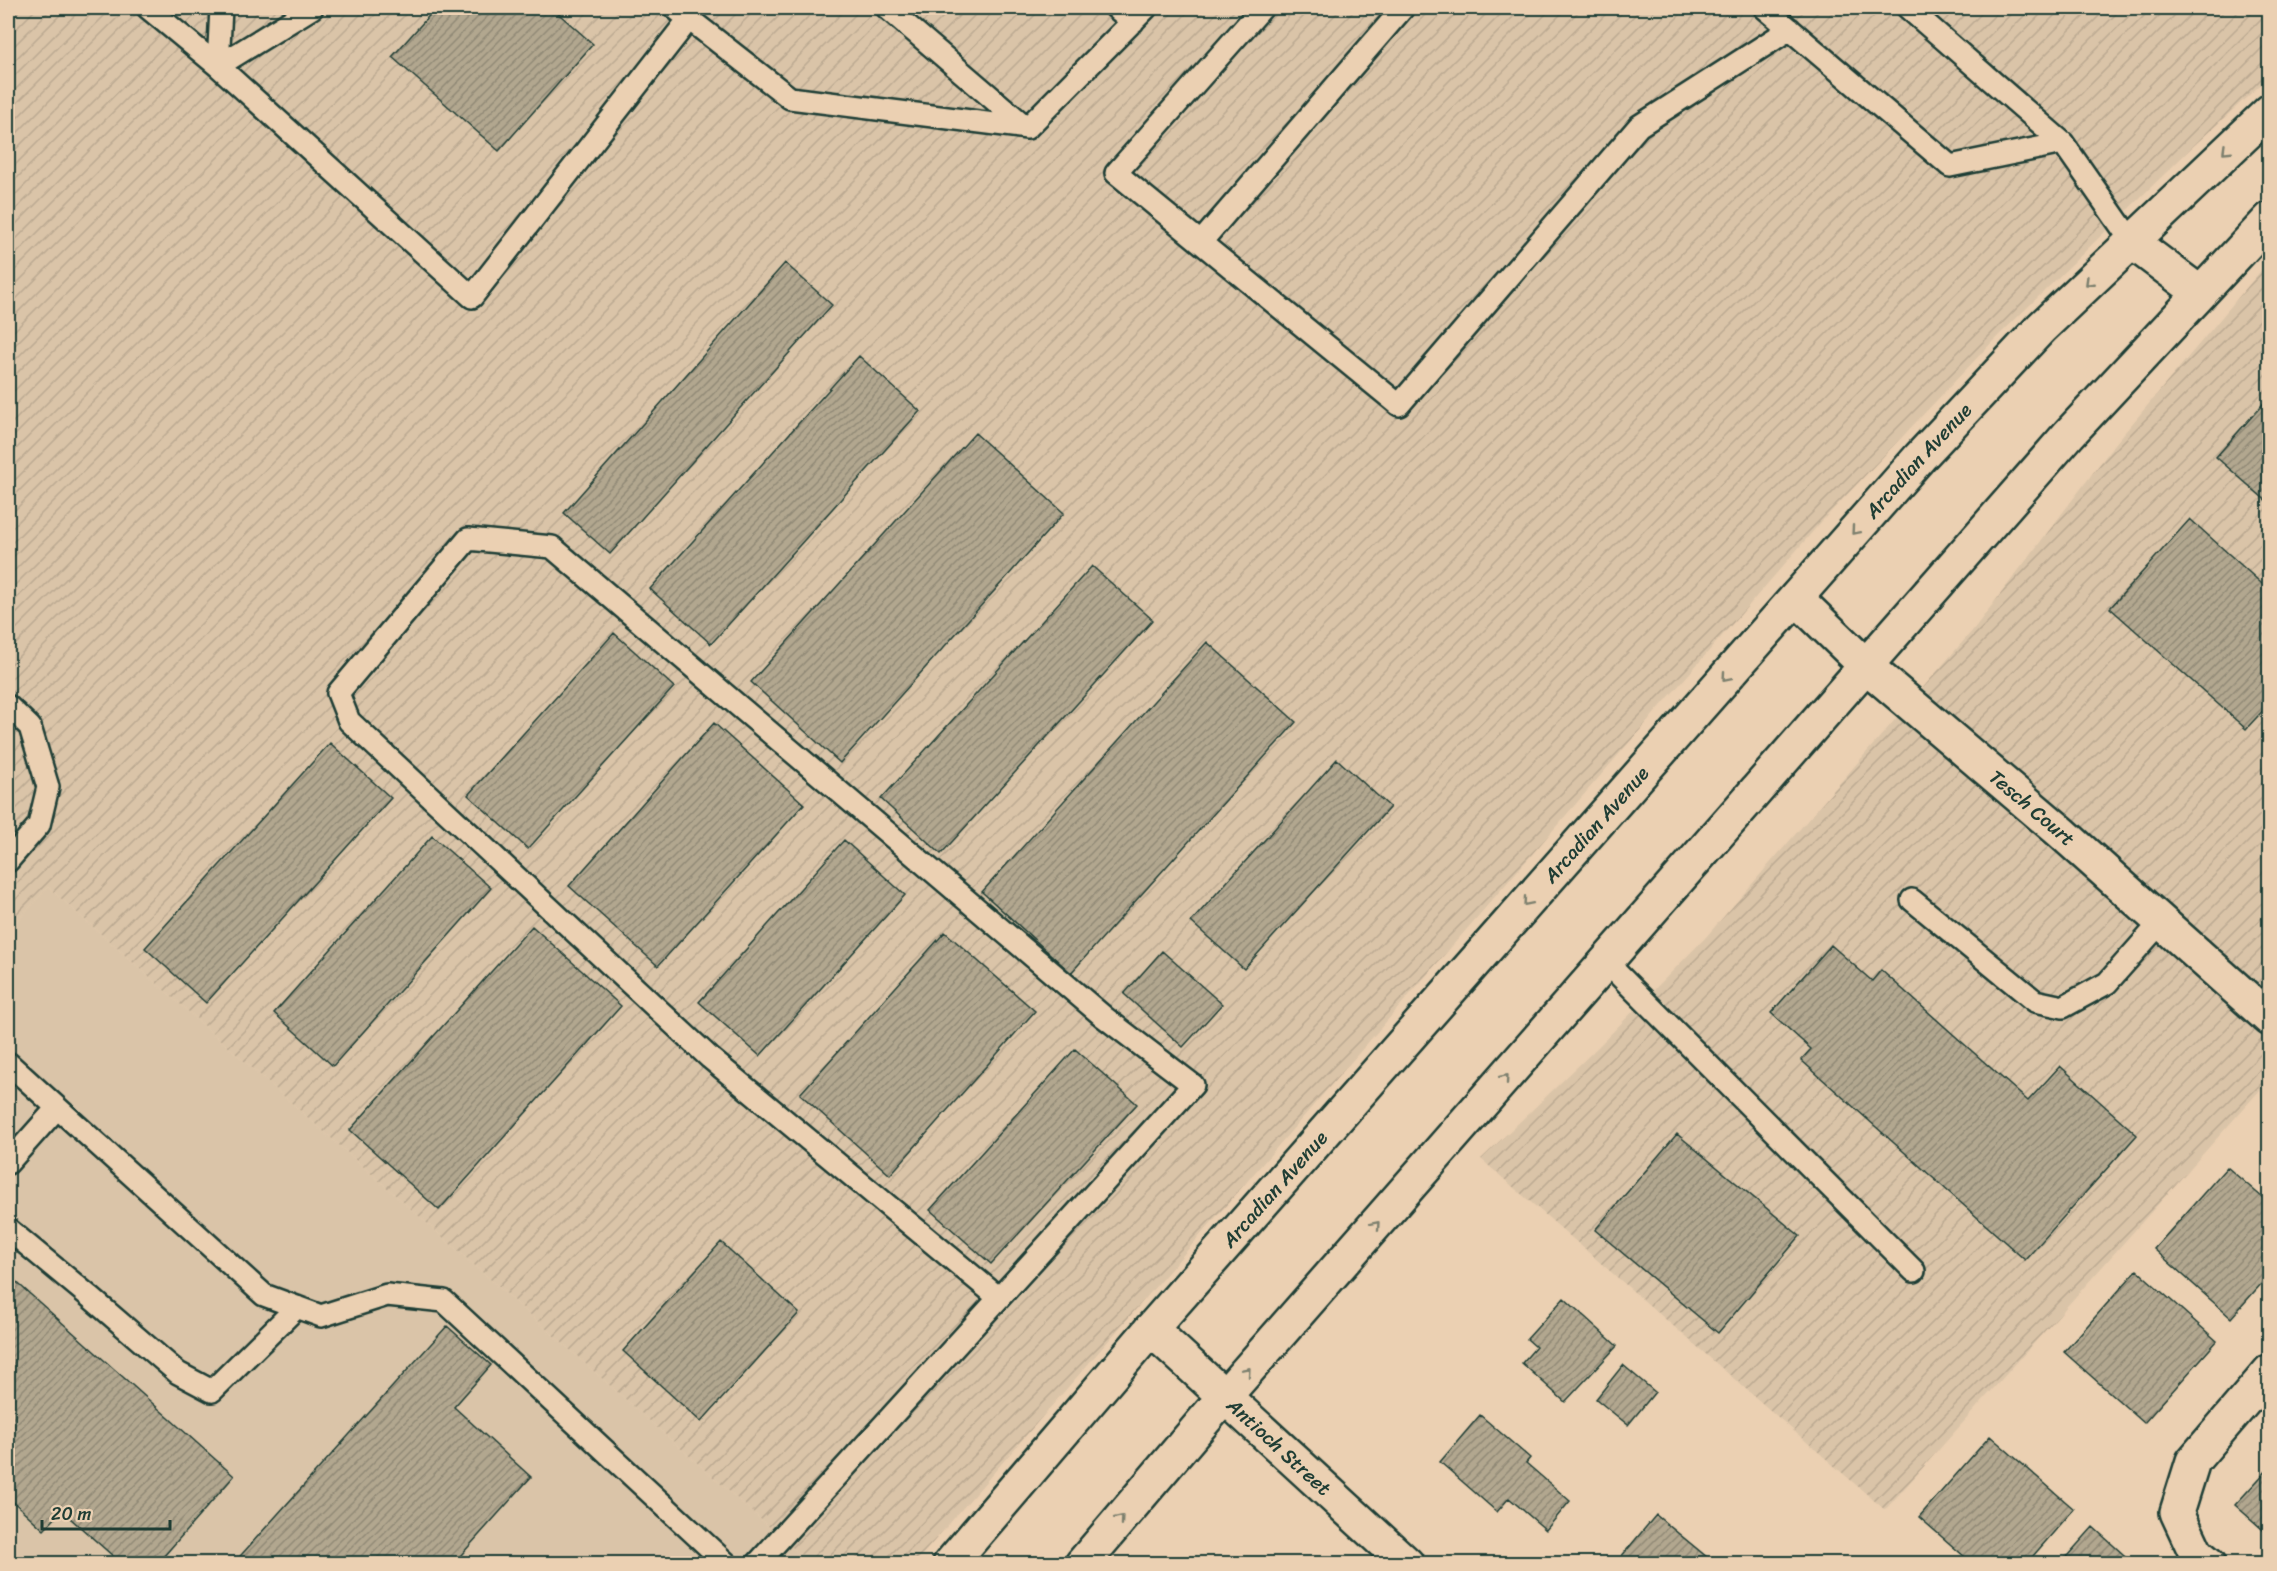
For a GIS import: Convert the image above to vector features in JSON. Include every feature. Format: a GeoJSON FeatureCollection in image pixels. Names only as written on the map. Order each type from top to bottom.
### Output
{"type":"FeatureCollection","features":[{"type":"Feature","properties":{"kind":"main road","name":"Arcadian Avenue"},"geometry":{"type":"LineString","coordinates":[[950,1563],[1151,1329],[1920,457],[2041,328],[2270,111]]}},
{"type":"Feature","properties":{"kind":"main road"},"geometry":{"type":"LineString","coordinates":[[1082,1563],[1225,1396],[2069,434],[2270,219]]}},
{"type":"Feature","properties":{"kind":"main road"},"geometry":{"type":"LineString","coordinates":[[2132,242],[2200,293]]}},
{"type":"Feature","properties":{"kind":"main road","name":"Tesch Court"},"geometry":{"type":"LineString","coordinates":[[1796,598],[1866,666],[2061,832],[2270,1019]]}},
{"type":"Feature","properties":{"kind":"main road","name":"Antioch Street"},"geometry":{"type":"LineString","coordinates":[[1151,1329],[1407,1563]]}},
{"type":"Feature","properties":{"kind":"main road"},"geometry":{"type":"LineString","coordinates":[[2209,1563],[2196,1553],[2176,1512],[2193,1461],[2270,1371]]}},
{"type":"Feature","properties":{"kind":"lane"},"geometry":{"type":"LineString","coordinates":[[148,8],[218,66],[472,297],[682,13],[789,98],[1027,128]]}},
{"type":"Feature","properties":{"kind":"lane"},"geometry":{"type":"LineString","coordinates":[[218,66],[220,8]]}},
{"type":"Feature","properties":{"kind":"lane"},"geometry":{"type":"LineString","coordinates":[[218,66],[312,8]]}},
{"type":"Feature","properties":{"kind":"lane"},"geometry":{"type":"LineString","coordinates":[[887,8],[1027,128]]}},
{"type":"Feature","properties":{"kind":"lane"},"geometry":{"type":"LineString","coordinates":[[1027,128],[1140,15],[1116,8]]}},
{"type":"Feature","properties":{"kind":"lane"},"geometry":{"type":"LineString","coordinates":[[1262,8],[1116,173],[1399,405],[1639,126],[1790,29]]}},
{"type":"Feature","properties":{"kind":"lane"},"geometry":{"type":"LineString","coordinates":[[1201,242],[1403,8]]}},
{"type":"Feature","properties":{"kind":"lane"},"geometry":{"type":"LineString","coordinates":[[1765,8],[1950,166],[2063,143]]}},
{"type":"Feature","properties":{"kind":"lane"},"geometry":{"type":"LineString","coordinates":[[1908,8],[2063,143],[2132,242]]}},
{"type":"Feature","properties":{"kind":"lane"},"geometry":{"type":"LineString","coordinates":[[757,1563],[999,1298],[1192,1085],[1104,1017],[552,547],[468,539],[338,693],[350,721],[710,1058],[999,1298]]}},
{"type":"Feature","properties":{"kind":"lane"},"geometry":{"type":"LineString","coordinates":[[8,706],[30,727],[48,787],[39,825],[8,861]]}},
{"type":"Feature","properties":{"kind":"lane"},"geometry":{"type":"LineString","coordinates":[[1912,900],[2035,1001],[2063,1007],[2107,983],[2161,922]]}},
{"type":"Feature","properties":{"kind":"lane"},"geometry":{"type":"LineString","coordinates":[[1606,962],[1914,1271]]}},
{"type":"Feature","properties":{"kind":"lane"},"geometry":{"type":"LineString","coordinates":[[8,1063],[264,1295],[321,1316],[387,1295],[444,1301],[727,1563]]}},
{"type":"Feature","properties":{"kind":"lane"},"geometry":{"type":"LineString","coordinates":[[8,1163],[57,1108]]}},
{"type":"Feature","properties":{"kind":"lane"},"geometry":{"type":"LineString","coordinates":[[8,1229],[178,1374],[212,1391],[297,1307]]}},
{"type":"Feature","properties":{"kind":"shaded area"},"geometry":{"type":"Polygon","coordinates":[[[8,8],[2269,8],[2269,77],[2188,151],[1994,340],[1822,521],[915,1563],[810,1563],[48,887],[8,931],[8,8]]]}},
{"type":"Feature","properties":{"kind":"shaded area"},"geometry":{"type":"Polygon","coordinates":[[[2269,261],[2269,1080],[1885,1510],[1481,1159],[1599,1046],[1706,937],[1973,630],[2115,444],[2269,261]]]}},
{"type":"Feature","properties":{"kind":"shaded area"},"geometry":{"type":"Polygon","coordinates":[[[48,887],[810,1563],[8,1563],[8,931],[48,887]]]}},
{"type":"Feature","properties":{"kind":"building"},"geometry":{"type":"Polygon","coordinates":[[[436,8],[552,8],[593,44],[499,151],[392,57],[436,8]]]}},
{"type":"Feature","properties":{"kind":"building"},"geometry":{"type":"Polygon","coordinates":[[[785,263],[832,305],[610,554],[564,513],[785,263]]]}},
{"type":"Feature","properties":{"kind":"building"},"geometry":{"type":"Polygon","coordinates":[[[859,356],[920,411],[711,644],[650,589],[859,356]]]}},
{"type":"Feature","properties":{"kind":"building"},"geometry":{"type":"Polygon","coordinates":[[[2270,396],[2270,504],[2216,457],[2270,396]]]}},
{"type":"Feature","properties":{"kind":"building"},"geometry":{"type":"Polygon","coordinates":[[[975,433],[1064,513],[840,763],[751,682],[975,433]]]}},
{"type":"Feature","properties":{"kind":"building"},"geometry":{"type":"Polygon","coordinates":[[[2190,519],[2270,591],[2270,703],[2246,729],[2110,608],[2190,519]]]}},
{"type":"Feature","properties":{"kind":"building"},"geometry":{"type":"Polygon","coordinates":[[[1092,566],[1153,620],[941,854],[881,799],[1092,566]]]}},
{"type":"Feature","properties":{"kind":"building"},"geometry":{"type":"Polygon","coordinates":[[[614,633],[674,687],[528,849],[468,795],[614,633]]]}},
{"type":"Feature","properties":{"kind":"building"},"geometry":{"type":"Polygon","coordinates":[[[1207,642],[1296,722],[1071,973],[982,892],[1207,642]]]}},
{"type":"Feature","properties":{"kind":"building"},"geometry":{"type":"Polygon","coordinates":[[[714,723],[804,804],[658,966],[569,886],[714,723]]]}},
{"type":"Feature","properties":{"kind":"building"},"geometry":{"type":"Polygon","coordinates":[[[330,743],[391,798],[206,1003],[145,948],[330,743]]]}},
{"type":"Feature","properties":{"kind":"building"},"geometry":{"type":"Polygon","coordinates":[[[1337,759],[1390,807],[1244,969],[1191,922],[1337,759]]]}},
{"type":"Feature","properties":{"kind":"building"},"geometry":{"type":"Polygon","coordinates":[[[432,836],[491,888],[333,1066],[274,1013],[432,836]]]}},
{"type":"Feature","properties":{"kind":"building"},"geometry":{"type":"Polygon","coordinates":[[[844,840],[905,895],[760,1056],[699,1002],[844,840]]]}},
{"type":"Feature","properties":{"kind":"building"},"geometry":{"type":"Polygon","coordinates":[[[532,926],[621,1006],[439,1210],[350,1130],[532,926]]]}},
{"type":"Feature","properties":{"kind":"building"},"geometry":{"type":"Polygon","coordinates":[[[945,932],[1035,1011],[890,1175],[800,1094],[945,932]]]}},
{"type":"Feature","properties":{"kind":"building"},"geometry":{"type":"Polygon","coordinates":[[[1831,945],[1872,981],[1881,970],[2028,1101],[2060,1066],[2137,1135],[2025,1260],[1801,1060],[1811,1049],[1771,1013],[1831,945]]]}},
{"type":"Feature","properties":{"kind":"building"},"geometry":{"type":"Polygon","coordinates":[[[1162,951],[1222,1004],[1183,1047],[1124,994],[1162,951]]]}},
{"type":"Feature","properties":{"kind":"building"},"geometry":{"type":"Polygon","coordinates":[[[1075,1049],[1137,1104],[991,1264],[930,1210],[1075,1049]]]}},
{"type":"Feature","properties":{"kind":"building"},"geometry":{"type":"Polygon","coordinates":[[[1677,1134],[1800,1236],[1718,1333],[1595,1230],[1677,1134]]]}},
{"type":"Feature","properties":{"kind":"building"},"geometry":{"type":"Polygon","coordinates":[[[2227,1167],[2270,1204],[2270,1274],[2231,1318],[2154,1249],[2227,1167]]]}},
{"type":"Feature","properties":{"kind":"building"},"geometry":{"type":"Polygon","coordinates":[[[721,1242],[799,1313],[701,1422],[623,1351],[721,1242]]]}},
{"type":"Feature","properties":{"kind":"building"},"geometry":{"type":"Polygon","coordinates":[[[2137,1270],[2217,1341],[2144,1423],[2064,1352],[2137,1270]]]}},
{"type":"Feature","properties":{"kind":"building"},"geometry":{"type":"Polygon","coordinates":[[[12,1278],[234,1476],[157,1564],[122,1564],[62,1511],[44,1530],[8,1497],[8,1283],[12,1278]]]}},
{"type":"Feature","properties":{"kind":"building"},"geometry":{"type":"Polygon","coordinates":[[[1564,1298],[1617,1346],[1565,1402],[1522,1363],[1536,1347],[1527,1339],[1564,1298]]]}},
{"type":"Feature","properties":{"kind":"building"},"geometry":{"type":"Polygon","coordinates":[[[447,1326],[491,1365],[454,1407],[531,1477],[453,1564],[233,1564],[447,1326]]]}},
{"type":"Feature","properties":{"kind":"building"},"geometry":{"type":"Polygon","coordinates":[[[1623,1365],[1655,1392],[1628,1425],[1596,1399],[1623,1365]]]}},
{"type":"Feature","properties":{"kind":"building"},"geometry":{"type":"Polygon","coordinates":[[[1480,1415],[1530,1458],[1526,1463],[1570,1501],[1546,1530],[1509,1498],[1497,1512],[1440,1462],[1480,1415]]]}},
{"type":"Feature","properties":{"kind":"building"},"geometry":{"type":"Polygon","coordinates":[[[1990,1436],[2074,1509],[2026,1564],[1973,1564],[1919,1517],[1990,1436]]]}},
{"type":"Feature","properties":{"kind":"building"},"geometry":{"type":"Polygon","coordinates":[[[2270,1467],[2270,1536],[2235,1505],[2270,1467]]]}},
{"type":"Feature","properties":{"kind":"building"},"geometry":{"type":"Polygon","coordinates":[[[1656,1515],[1708,1558],[1704,1564],[1615,1564],[1656,1515]]]}},
{"type":"Feature","properties":{"kind":"building"},"geometry":{"type":"Polygon","coordinates":[[[2093,1527],[2134,1564],[2060,1564],[2093,1527]]]}}]}
